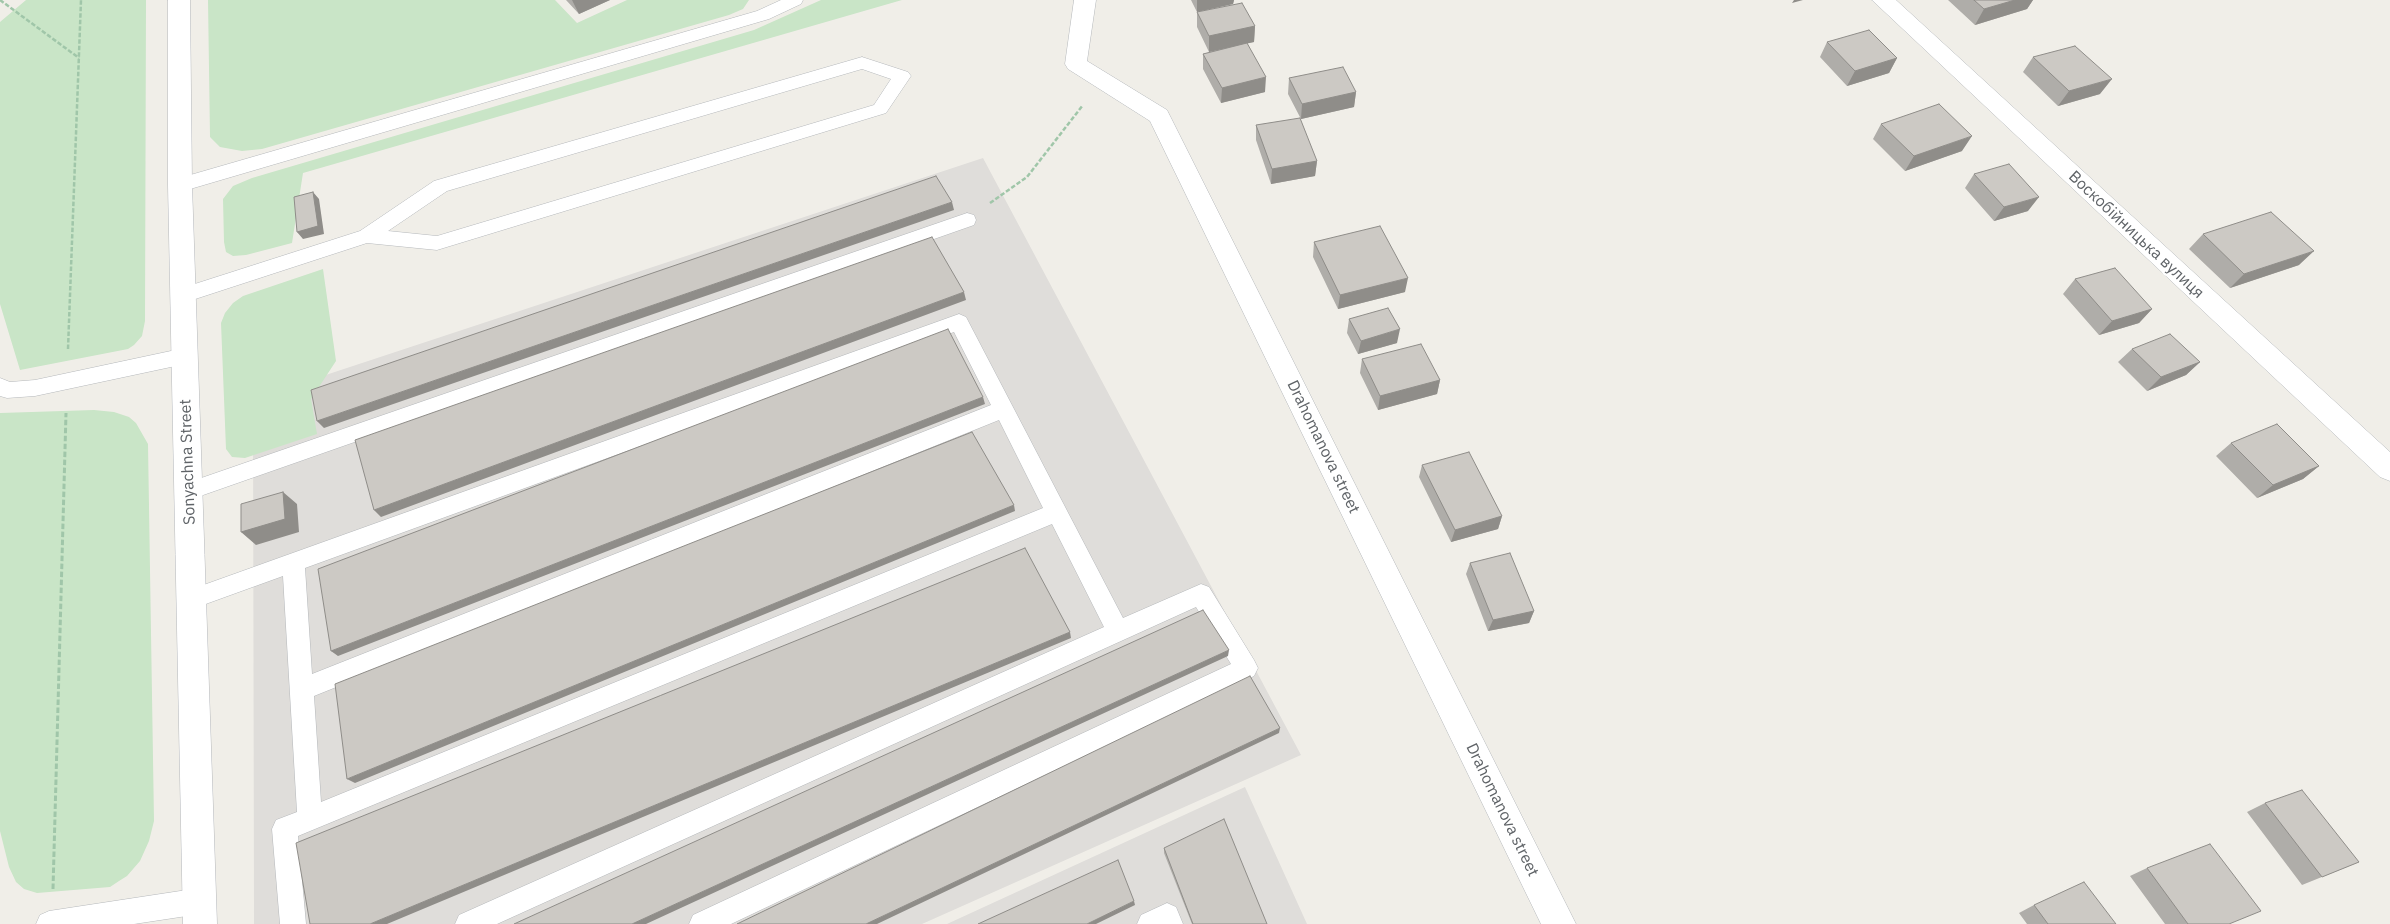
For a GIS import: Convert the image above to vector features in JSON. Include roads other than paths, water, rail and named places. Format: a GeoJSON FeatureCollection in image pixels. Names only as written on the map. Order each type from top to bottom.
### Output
{"type":"FeatureCollection","features":[{"type":"Feature","properties":{"kind":"street","name":"Sonyachna Street"},"geometry":{"type":"LineString","coordinates":[[179,0],[180,185],[200,912]]}},
{"type":"Feature","properties":{"kind":"street","name":"Drahomanova street"},"geometry":{"type":"LineString","coordinates":[[1085,0],[1076,64],[1160,116],[1559,924]]}},
{"type":"Feature","properties":{"kind":"street","name":"Воскобійницька вулиця"},"geometry":{"type":"LineString","coordinates":[[1883,0],[2390,469]]}},
{"type":"Feature","properties":{"kind":"lane"},"geometry":{"type":"LineString","coordinates":[[180,185],[753,18],[795,0]]}},
{"type":"Feature","properties":{"kind":"lane"},"geometry":{"type":"LineString","coordinates":[[183,295],[367,236],[441,186],[862,63],[902,76],[880,109],[437,243],[367,236]]}},
{"type":"Feature","properties":{"kind":"lane"},"geometry":{"type":"LineString","coordinates":[[189,491],[967,220]]}},
{"type":"Feature","properties":{"kind":"lane"},"geometry":{"type":"LineString","coordinates":[[192,599],[959,322],[1118,631]]}},
{"type":"Feature","properties":{"kind":"lane"},"geometry":{"type":"LineString","coordinates":[[0,386],[7,390],[17,390],[185,356]]}},
{"type":"Feature","properties":{"kind":"lane"},"geometry":{"type":"LineString","coordinates":[[303,689],[1004,410]]}},
{"type":"Feature","properties":{"kind":"lane"},"geometry":{"type":"LineString","coordinates":[[292,924],[285,829],[1057,512]]}},
{"type":"Feature","properties":{"kind":"lane"},"geometry":{"type":"LineString","coordinates":[[293,562],[303,689],[310,819]]}},
{"type":"Feature","properties":{"kind":"lane"},"geometry":{"type":"LineString","coordinates":[[468,924],[1201,594],[1246,668],[702,924]]}},
{"type":"Feature","properties":{"kind":"lane"},"geometry":{"type":"LineString","coordinates":[[51,924],[200,912]]}},
{"type":"Feature","properties":{"kind":"lane"},"geometry":{"type":"LineString","coordinates":[[1150,924],[1167,916],[1170,924]]}}]}
